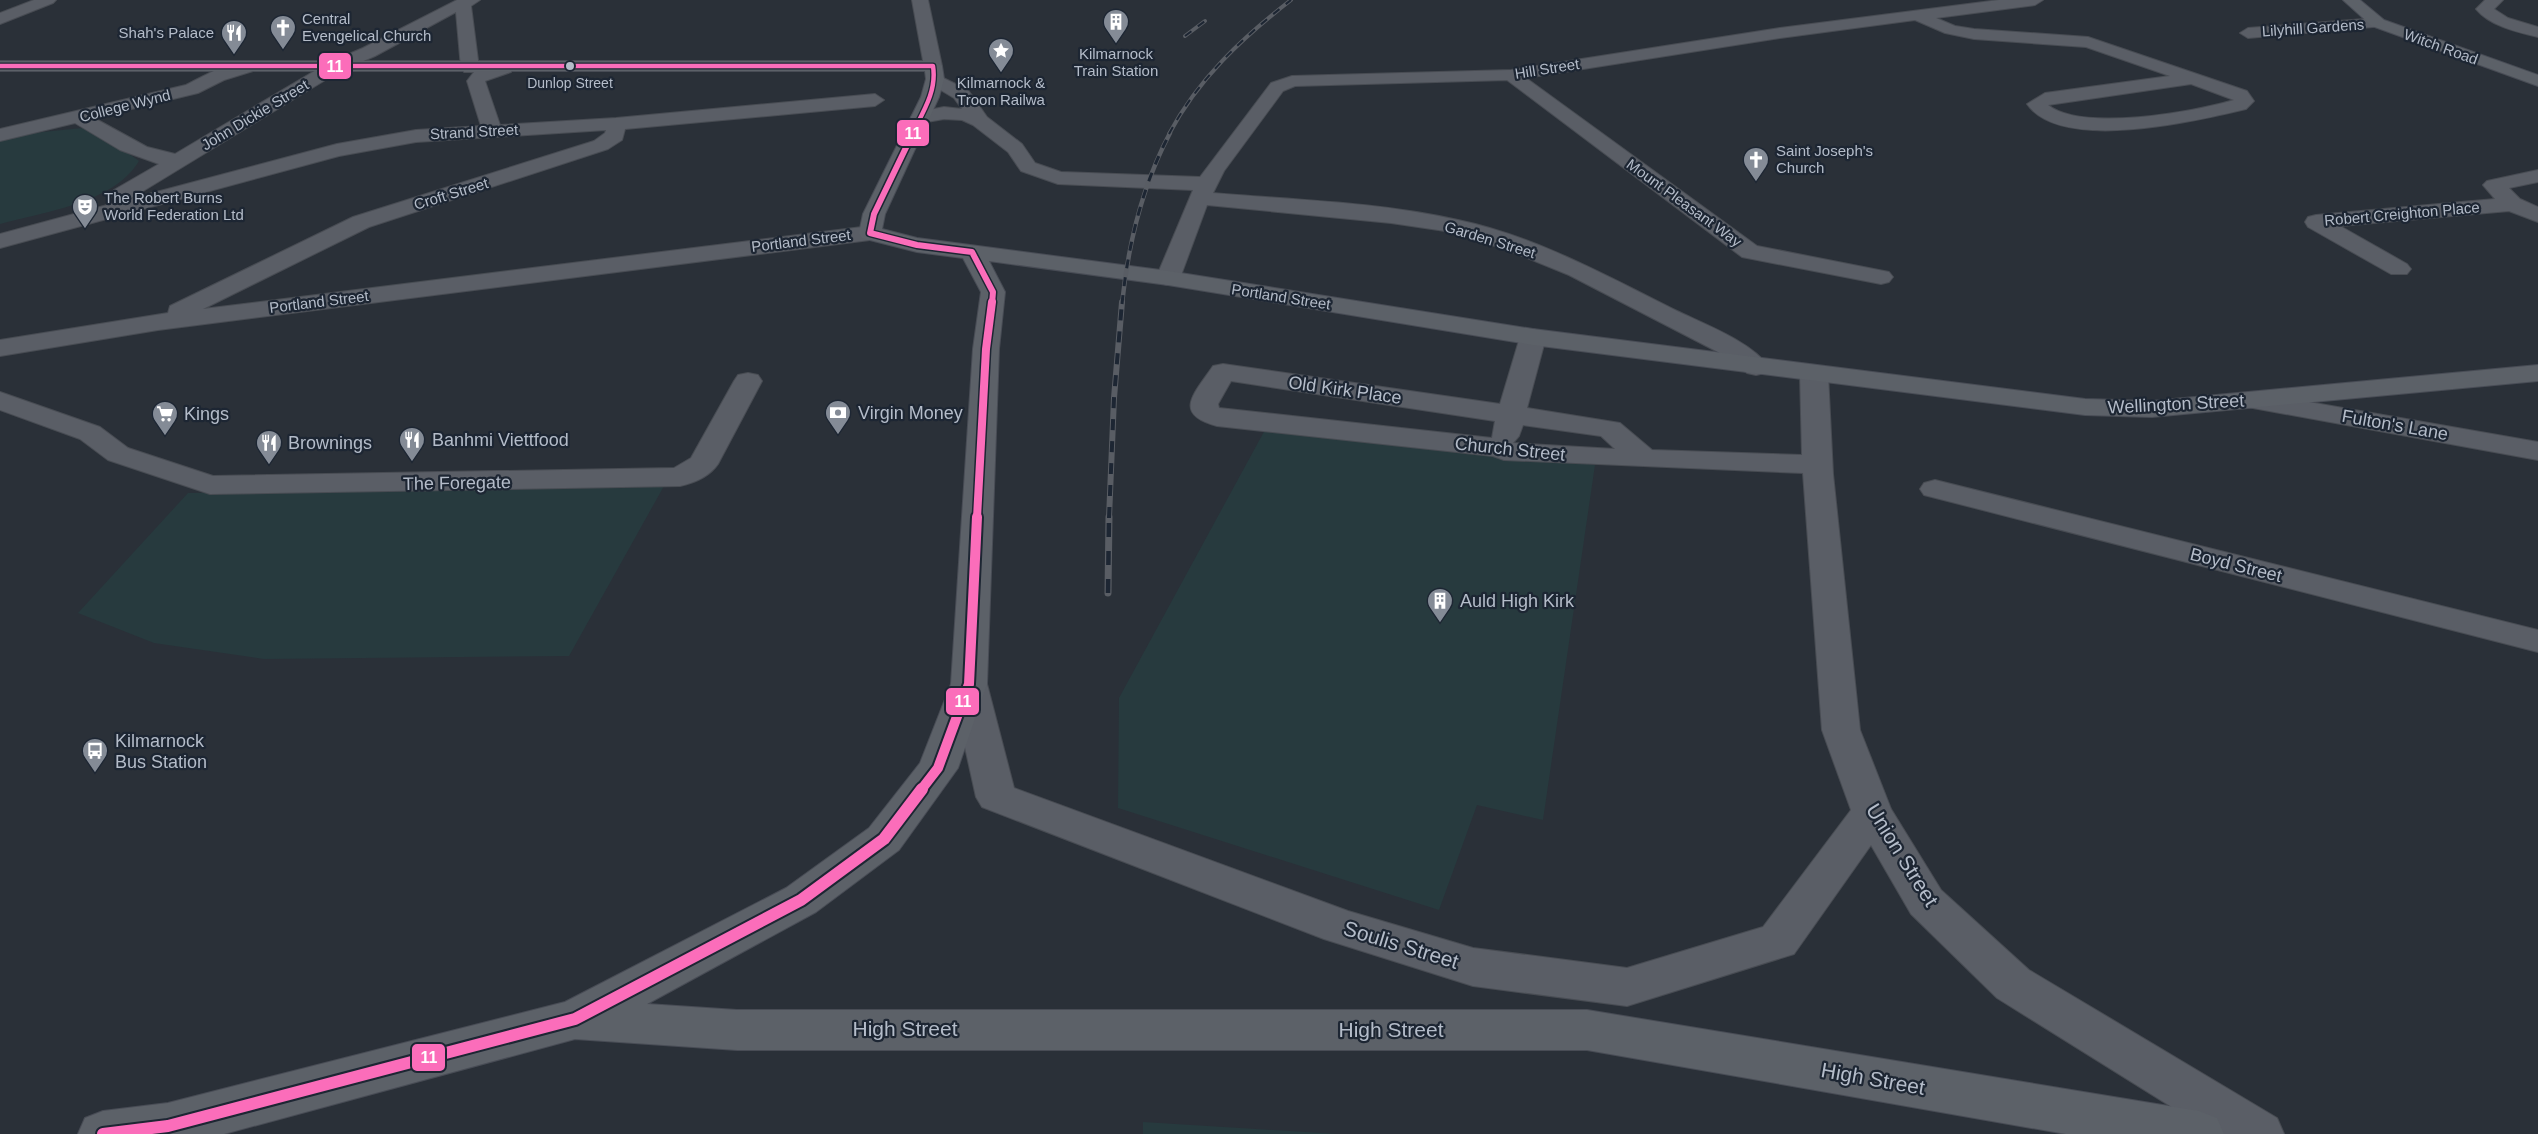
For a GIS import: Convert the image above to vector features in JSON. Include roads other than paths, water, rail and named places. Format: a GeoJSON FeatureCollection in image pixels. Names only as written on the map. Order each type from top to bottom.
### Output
{"type":"FeatureCollection","features":[{"type":"Feature","properties":{"kind":"main road","name":"Witch Road"},"geometry":{"type":"LineString","coordinates":[[2351,0],[2378,23],[2538,81]]}},
{"type":"Feature","properties":{"kind":"main road"},"geometry":{"type":"LineString","coordinates":[[0,66],[934,72],[921,117],[874,214],[870,233]]}},
{"type":"Feature","properties":{"kind":"main road","name":"Portland Street"},"geometry":{"type":"LineString","coordinates":[[870,233],[917,245],[1168,278],[1533,337],[1814,374]]}},
{"type":"Feature","properties":{"kind":"main road"},"geometry":{"type":"LineString","coordinates":[[103,1134],[168,1126],[575,1019],[801,900],[884,839],[938,768],[969,684],[986,349],[993,291],[972,252]]}},
{"type":"Feature","properties":{"kind":"main road","name":"Wellington Street"},"geometry":{"type":"LineString","coordinates":[[1814,374],[2085,407],[2152,409],[2538,373]]}},
{"type":"Feature","properties":{"kind":"main road","name":"High Street"},"geometry":{"type":"LineString","coordinates":[[575,1019],[737,1030],[1587,1030],[2199,1134]]}},
{"type":"Feature","properties":{"kind":"street"},"geometry":{"type":"LineString","coordinates":[[0,19],[48,0]]}},
{"type":"Feature","properties":{"kind":"street"},"geometry":{"type":"LineString","coordinates":[[920,0],[934,72],[961,94],[980,121]]}},
{"type":"Feature","properties":{"kind":"street","name":"Hill Street"},"geometry":{"type":"LineString","coordinates":[[1168,278],[1206,184],[1277,87],[1292,81],[1511,75],[1780,33],[2035,0]]}},
{"type":"Feature","properties":{"kind":"street"},"geometry":{"type":"LineString","coordinates":[[2495,0],[2484,9],[2502,21],[2538,32]]}},
{"type":"Feature","properties":{"kind":"street"},"geometry":{"type":"LineString","coordinates":[[465,1],[470,68]]}},
{"type":"Feature","properties":{"kind":"street","name":"John Dickie Street"},"geometry":{"type":"LineString","coordinates":[[82,220],[334,68],[364,56],[431,16],[465,1]]}},
{"type":"Feature","properties":{"kind":"street"},"geometry":{"type":"LineString","coordinates":[[1915,15],[1952,30],[1974,34],[2088,42],[2240,95],[2245,101],[2239,105],[2105,127],[2068,122],[2040,111],[2036,104],[2045,99],[2190,79]]}},
{"type":"Feature","properties":{"kind":"street","name":"Lilyhill Gardens"},"geometry":{"type":"LineString","coordinates":[[2248,33],[2378,23]]}},
{"type":"Feature","properties":{"kind":"street","name":"College Wynd"},"geometry":{"type":"LineString","coordinates":[[0,135],[80,118],[192,89],[218,76],[247,67]]}},
{"type":"Feature","properties":{"kind":"street"},"geometry":{"type":"LineString","coordinates":[[492,132],[476,81],[480,76],[505,68]]}},
{"type":"Feature","properties":{"kind":"street","name":"Mount Pleasant Way"},"geometry":{"type":"LineString","coordinates":[[1511,75],[1750,252],[1881,277]]}},
{"type":"Feature","properties":{"kind":"street","name":"Strand Street"},"geometry":{"type":"LineString","coordinates":[[82,220],[159,196],[337,150],[416,135],[616,124],[875,100]]}},
{"type":"Feature","properties":{"kind":"street","name":"Garden Street"},"geometry":{"type":"LineString","coordinates":[[921,117],[944,113],[966,115],[980,121],[1015,148],[1028,168],[1058,178],[1206,184],[1456,226],[1518,246],[1586,274],[1727,346],[1756,367]]}},
{"type":"Feature","properties":{"kind":"street"},"geometry":{"type":"LineString","coordinates":[[80,118],[144,155],[163,161],[179,161]]}},
{"type":"Feature","properties":{"kind":"street","name":"Croft Street"},"geometry":{"type":"LineString","coordinates":[[158,322],[276,261],[361,222],[601,145],[615,136],[616,124]]}},
{"type":"Feature","properties":{"kind":"street"},"geometry":{"type":"LineString","coordinates":[[2538,176],[2494,185],[2512,204],[2538,215]]}},
{"type":"Feature","properties":{"kind":"street","name":"Robert Creighton Place"},"geometry":{"type":"LineString","coordinates":[[2399,269],[2316,222],[2512,204]]}},
{"type":"Feature","properties":{"kind":"street"},"geometry":{"type":"LineString","coordinates":[[0,241],[82,220]]}},
{"type":"Feature","properties":{"kind":"street","name":"Portland Street"},"geometry":{"type":"LineString","coordinates":[[0,348],[158,322],[870,233]]}},
{"type":"Feature","properties":{"kind":"street"},"geometry":{"type":"LineString","coordinates":[[1502,448],[1533,337]]}},
{"type":"Feature","properties":{"kind":"street","name":"Old Kirk Place"},"geometry":{"type":"LineString","coordinates":[[1205,413],[1204,404],[1223,372],[1610,429],[1643,459]]}},
{"type":"Feature","properties":{"kind":"street","name":"Union Street"},"geometry":{"type":"LineString","coordinates":[[1814,374],[1817,464],[1841,730],[1872,812],[1926,902],[2013,984],[2259,1134]]}},
{"type":"Feature","properties":{"kind":"street","name":"The Foregate"},"geometry":{"type":"LineString","coordinates":[[0,400],[90,433],[118,454],[210,485],[681,477],[703,464],[748,381]]}},
{"type":"Feature","properties":{"kind":"street","name":"Fulton's Lane"},"geometry":{"type":"LineString","coordinates":[[2252,400],[2538,451]]}},
{"type":"Feature","properties":{"kind":"street","name":"Church Street"},"geometry":{"type":"LineString","coordinates":[[1205,413],[1217,417],[1502,448],[1504,451],[1643,459],[1817,464]]}},
{"type":"Feature","properties":{"kind":"street","name":"Boyd Street"},"geometry":{"type":"LineString","coordinates":[[1935,489],[2538,641]]}},
{"type":"Feature","properties":{"kind":"street","name":"Soulis Street"},"geometry":{"type":"LineString","coordinates":[[969,684],[996,797],[1340,926],[1473,968],[1627,987],[1778,941],[1872,812]]}},
{"type":"Feature","properties":{"kind":"railway"},"geometry":{"type":"LineString","coordinates":[[1169,134],[1207,77],[1255,29],[1291,0]]}},
{"type":"Feature","properties":{"kind":"railway"},"geometry":{"type":"LineString","coordinates":[[1185,36],[1205,21]]}},
{"type":"Feature","properties":{"kind":"railway"},"geometry":{"type":"LineString","coordinates":[[1122,304],[1128,260],[1138,216],[1160,153],[1170,133]]}},
{"type":"Feature","properties":{"kind":"railway"},"geometry":{"type":"LineString","coordinates":[[1109,518],[1114,398],[1122,302]]}},
{"type":"Feature","properties":{"kind":"railway"},"geometry":{"type":"LineString","coordinates":[[1108,593],[1109,517]]}},
{"type":"Feature","properties":{"kind":"place","name":"Kilmarnock Train Station"},"geometry":{"type":"Point","coordinates":[1116,45]}},
{"type":"Feature","properties":{"kind":"place","name":"Central Evengelical Church"},"geometry":{"type":"Point","coordinates":[283,51]}},
{"type":"Feature","properties":{"kind":"place","name":"Shah's Palace"},"geometry":{"type":"Point","coordinates":[234,56]}},
{"type":"Feature","properties":{"kind":"place","name":"Dunlop Street"},"geometry":{"type":"Point","coordinates":[570,66]}},
{"type":"Feature","properties":{"kind":"place","name":"Kilmarnock & Troon Railwa"},"geometry":{"type":"Point","coordinates":[1001,74]}},
{"type":"Feature","properties":{"kind":"place","name":"Saint Joseph's Church"},"geometry":{"type":"Point","coordinates":[1756,183]}},
{"type":"Feature","properties":{"kind":"place","name":"The Robert Burns World Federation Ltd"},"geometry":{"type":"Point","coordinates":[85,230]}},
{"type":"Feature","properties":{"kind":"place","name":"Virgin Money"},"geometry":{"type":"Point","coordinates":[838,436]}},
{"type":"Feature","properties":{"kind":"place","name":"Kings"},"geometry":{"type":"Point","coordinates":[165,437]}},
{"type":"Feature","properties":{"kind":"place","name":"Banhmi Viettfood"},"geometry":{"type":"Point","coordinates":[412,463]}},
{"type":"Feature","properties":{"kind":"place","name":"Brownings"},"geometry":{"type":"Point","coordinates":[269,466]}},
{"type":"Feature","properties":{"kind":"place","name":"Auld High Kirk"},"geometry":{"type":"Point","coordinates":[1440,624]}},
{"type":"Feature","properties":{"kind":"place","name":"Kilmarnock Bus Station"},"geometry":{"type":"Point","coordinates":[95,774]}}]}
